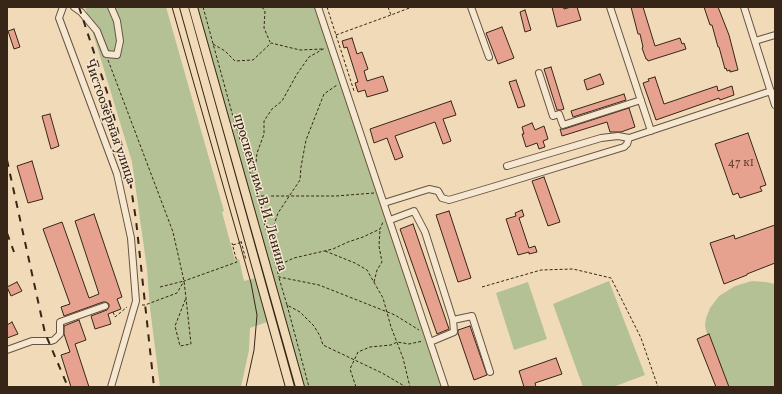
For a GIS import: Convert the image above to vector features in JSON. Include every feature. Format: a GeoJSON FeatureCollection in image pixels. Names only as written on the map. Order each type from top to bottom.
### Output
{"type":"FeatureCollection","features":[{"type":"Feature","properties":{"kind":"main road","name":"проспект им. В.И. Ленина"},"geometry":{"type":"LineString","coordinates":[[184,7],[290,387]]}},
{"type":"Feature","properties":{"kind":"main road","name":"проспект им. В.И. Ленина"},"geometry":{"type":"LineString","coordinates":[[193,7],[300,387]]}},
{"type":"Feature","properties":{"kind":"street","name":"Чистоозёрная улица"},"geometry":{"type":"LineString","coordinates":[[63,7],[59,18],[117,174],[131,238],[136,301],[111,387]]}},
{"type":"Feature","properties":{"kind":"street"},"geometry":{"type":"LineString","coordinates":[[74,7],[81,12],[97,31],[106,54],[117,55],[120,41],[117,22],[111,7]]}},
{"type":"Feature","properties":{"kind":"street"},"geometry":{"type":"LineString","coordinates":[[318,7],[445,387]]}},
{"type":"Feature","properties":{"kind":"street"},"geometry":{"type":"LineString","coordinates":[[471,7],[489,56]]}},
{"type":"Feature","properties":{"kind":"street"},"geometry":{"type":"LineString","coordinates":[[610,7],[651,131]]}},
{"type":"Feature","properties":{"kind":"street"},"geometry":{"type":"LineString","coordinates":[[744,7],[775,105]]}},
{"type":"Feature","properties":{"kind":"street"},"geometry":{"type":"LineString","coordinates":[[756,41],[775,35]]}},
{"type":"Feature","properties":{"kind":"street"},"geometry":{"type":"LineString","coordinates":[[539,73],[553,116],[559,114],[563,125],[641,100]]}},
{"type":"Feature","properties":{"kind":"street"},"geometry":{"type":"LineString","coordinates":[[507,166],[601,138],[618,136],[629,138],[771,91]]}},
{"type":"Feature","properties":{"kind":"street"},"geometry":{"type":"LineString","coordinates":[[384,203],[429,189],[438,191],[442,198],[449,200],[624,147],[629,138]]}},
{"type":"Feature","properties":{"kind":"street"},"geometry":{"type":"LineString","coordinates":[[390,220],[414,211],[425,232],[453,320],[454,332],[430,340]]}},
{"type":"Feature","properties":{"kind":"street"},"geometry":{"type":"LineString","coordinates":[[7,350],[32,341],[54,340],[60,334],[60,322],[105,306]]}},
{"type":"Feature","properties":{"kind":"street"},"geometry":{"type":"LineString","coordinates":[[453,320],[472,316],[490,372]]}},
{"type":"Feature","properties":{"kind":"path"},"geometry":{"type":"LineString","coordinates":[[203,7],[257,196],[309,387]]}},
{"type":"Feature","properties":{"kind":"path"},"geometry":{"type":"LineString","coordinates":[[262,7],[265,11],[264,28],[271,43]]}},
{"type":"Feature","properties":{"kind":"path"},"geometry":{"type":"LineString","coordinates":[[327,7],[354,91]]}},
{"type":"Feature","properties":{"kind":"path"},"geometry":{"type":"LineString","coordinates":[[388,7],[391,15]]}},
{"type":"Feature","properties":{"kind":"path"},"geometry":{"type":"LineString","coordinates":[[336,35],[412,7]]}},
{"type":"Feature","properties":{"kind":"path"},"geometry":{"type":"LineString","coordinates":[[213,44],[225,51],[235,61],[254,60],[271,43]]}},
{"type":"Feature","properties":{"kind":"path"},"geometry":{"type":"LineString","coordinates":[[251,177],[256,163],[257,153],[264,134],[264,121],[272,109],[282,101],[309,56],[323,48],[300,50],[271,43]]}},
{"type":"Feature","properties":{"kind":"path"},"geometry":{"type":"LineString","coordinates":[[106,54],[173,232],[184,281],[186,298],[191,344],[180,346],[175,326],[186,298]]}},
{"type":"Feature","properties":{"kind":"path"},"geometry":{"type":"LineString","coordinates":[[267,234],[274,225],[278,213],[300,180],[306,140],[324,94],[343,80]]}},
{"type":"Feature","properties":{"kind":"path"},"geometry":{"type":"LineString","coordinates":[[257,196],[336,196],[381,193]]}},
{"type":"Feature","properties":{"kind":"path"},"geometry":{"type":"LineString","coordinates":[[374,282],[377,270],[382,262],[379,246],[380,229],[383,222],[390,220]]}},
{"type":"Feature","properties":{"kind":"path"},"geometry":{"type":"LineString","coordinates":[[277,270],[283,264],[294,258],[333,249],[380,229]]}},
{"type":"Feature","properties":{"kind":"path"},"geometry":{"type":"LineString","coordinates":[[160,287],[184,281],[237,262],[232,244],[242,242],[246,260]]}},
{"type":"Feature","properties":{"kind":"path"},"geometry":{"type":"LineString","coordinates":[[324,251],[355,263],[367,270],[383,298],[391,327],[403,358],[410,387]]}},
{"type":"Feature","properties":{"kind":"path"},"geometry":{"type":"LineString","coordinates":[[482,287],[542,270],[573,269],[611,278],[641,338],[658,387]]}},
{"type":"Feature","properties":{"kind":"path"},"geometry":{"type":"LineString","coordinates":[[279,278],[319,285],[395,315],[430,340]]}},
{"type":"Feature","properties":{"kind":"path"},"geometry":{"type":"LineString","coordinates":[[113,312],[115,317],[124,308],[134,305],[145,305],[177,293],[184,281]]}},
{"type":"Feature","properties":{"kind":"path"},"geometry":{"type":"LineString","coordinates":[[287,305],[300,312],[314,326],[323,345],[406,387]]}},
{"type":"Feature","properties":{"kind":"path"},"geometry":{"type":"LineString","coordinates":[[356,387],[350,369],[358,352],[370,347],[391,345],[396,342],[409,344],[430,340]]}},
{"type":"Feature","properties":{"kind":"green space"},"geometry":{"type":"Polygon","coordinates":[[[85,7],[166,7],[224,211],[222,212],[235,260],[239,259],[244,281],[256,278],[267,322],[250,328],[249,350],[241,387],[160,387],[150,308],[147,269],[132,162],[85,7]]]}},
{"type":"Feature","properties":{"kind":"green space"},"geometry":{"type":"Polygon","coordinates":[[[197,7],[316,7],[442,387],[304,387],[197,7]]]}},
{"type":"Feature","properties":{"kind":"green space"},"geometry":{"type":"Polygon","coordinates":[[[609,281],[645,375],[613,387],[583,387],[553,304],[609,281]]]}},
{"type":"Feature","properties":{"kind":"green space"},"geometry":{"type":"Polygon","coordinates":[[[752,281],[775,284],[775,387],[716,387],[698,338],[707,334],[705,326],[706,318],[710,308],[719,296],[735,286],[752,281]]]}},
{"type":"Feature","properties":{"kind":"green space"},"geometry":{"type":"Polygon","coordinates":[[[528,282],[547,339],[514,350],[496,293],[528,282]]]}},
{"type":"Feature","properties":{"kind":"building"},"geometry":{"type":"Polygon","coordinates":[[[552,7],[563,7],[564,9],[577,7],[581,20],[557,27],[552,7]]]}},
{"type":"Feature","properties":{"kind":"building"},"geometry":{"type":"Polygon","coordinates":[[[631,7],[643,7],[655,46],[680,38],[686,49],[648,61],[642,48],[640,34],[638,34],[631,7]]]}},
{"type":"Feature","properties":{"kind":"building"},"geometry":{"type":"Polygon","coordinates":[[[704,7],[718,7],[729,35],[738,70],[730,72],[730,70],[727,71],[726,68],[725,69],[712,25],[710,25],[704,7]]]}},
{"type":"Feature","properties":{"kind":"building"},"geometry":{"type":"Polygon","coordinates":[[[525,10],[531,30],[525,32],[520,12],[525,10]]]}},
{"type":"Feature","properties":{"kind":"building"},"geometry":{"type":"Polygon","coordinates":[[[502,27],[514,58],[498,64],[486,33],[502,27]]]}},
{"type":"Feature","properties":{"kind":"building"},"geometry":{"type":"Polygon","coordinates":[[[14,29],[20,47],[14,49],[8,31],[14,29]]]}},
{"type":"Feature","properties":{"kind":"building"},"geometry":{"type":"Polygon","coordinates":[[[352,38],[357,54],[362,52],[368,69],[364,71],[367,81],[383,76],[388,91],[367,97],[365,90],[358,92],[355,83],[358,82],[347,47],[344,48],[342,41],[352,38]]]}},
{"type":"Feature","properties":{"kind":"building"},"geometry":{"type":"Polygon","coordinates":[[[551,67],[564,109],[561,110],[557,110],[544,69],[551,67]]]}},
{"type":"Feature","properties":{"kind":"building"},"geometry":{"type":"Polygon","coordinates":[[[600,74],[604,84],[587,90],[584,80],[600,74]]]}},
{"type":"Feature","properties":{"kind":"building"},"geometry":{"type":"Polygon","coordinates":[[[655,77],[664,104],[717,86],[718,91],[732,86],[734,95],[720,100],[719,98],[656,120],[643,83],[649,81],[648,79],[655,77]]]}},
{"type":"Feature","properties":{"kind":"building"},"geometry":{"type":"Polygon","coordinates":[[[516,80],[525,106],[518,108],[509,82],[516,80]]]}},
{"type":"Feature","properties":{"kind":"building"},"geometry":{"type":"Polygon","coordinates":[[[624,94],[626,100],[573,117],[571,111],[624,94]]]}},
{"type":"Feature","properties":{"kind":"building"},"geometry":{"type":"Polygon","coordinates":[[[451,101],[456,115],[443,119],[451,141],[443,144],[435,122],[395,136],[403,157],[395,160],[387,138],[374,143],[370,129],[451,101]]]}},
{"type":"Feature","properties":{"kind":"building"},"geometry":{"type":"Polygon","coordinates":[[[629,108],[635,127],[621,132],[610,132],[607,122],[562,136],[560,129],[629,108]]]}},
{"type":"Feature","properties":{"kind":"building"},"geometry":{"type":"Polygon","coordinates":[[[50,114],[59,146],[51,149],[42,116],[50,114]]]}},
{"type":"Feature","properties":{"kind":"building"},"geometry":{"type":"Polygon","coordinates":[[[532,123],[535,130],[544,126],[548,139],[543,141],[545,147],[539,149],[537,143],[526,147],[522,134],[524,134],[522,127],[532,123]]]}},
{"type":"Feature","properties":{"kind":"building"},"geometry":{"type":"Polygon","coordinates":[[[748,133],[766,185],[760,187],[762,191],[740,198],[738,193],[733,195],[715,144],[748,133]]]}},
{"type":"Feature","properties":{"kind":"building"},"geometry":{"type":"Polygon","coordinates":[[[32,161],[43,199],[28,203],[17,166],[32,161]]]}},
{"type":"Feature","properties":{"kind":"building"},"geometry":{"type":"Polygon","coordinates":[[[544,177],[560,222],[548,226],[532,181],[544,177]]]}},
{"type":"Feature","properties":{"kind":"building"},"geometry":{"type":"Polygon","coordinates":[[[522,210],[524,216],[519,218],[529,248],[535,246],[537,252],[529,254],[529,252],[518,255],[506,219],[516,216],[515,213],[522,210]]]}},
{"type":"Feature","properties":{"kind":"building"},"geometry":{"type":"Polygon","coordinates":[[[449,211],[471,278],[458,282],[436,215],[449,211]]]}},
{"type":"Feature","properties":{"kind":"building"},"geometry":{"type":"Polygon","coordinates":[[[94,214],[122,297],[117,299],[121,309],[108,314],[111,324],[95,329],[91,316],[107,310],[109,304],[103,302],[64,316],[61,307],[70,304],[43,229],[62,222],[89,298],[99,294],[75,221],[94,214]]]}},
{"type":"Feature","properties":{"kind":"building"},"geometry":{"type":"Polygon","coordinates":[[[413,224],[449,329],[437,334],[400,229],[413,224]]]}},
{"type":"Feature","properties":{"kind":"building"},"geometry":{"type":"Polygon","coordinates":[[[775,225],[775,263],[724,284],[710,243],[734,235],[735,239],[775,225]]]}},
{"type":"Feature","properties":{"kind":"building"},"geometry":{"type":"Polygon","coordinates":[[[17,282],[22,291],[11,296],[7,287],[17,282]]]}},
{"type":"Feature","properties":{"kind":"building"},"geometry":{"type":"Polygon","coordinates":[[[79,320],[86,340],[75,344],[89,387],[71,387],[61,355],[70,352],[64,334],[64,326],[79,320]]]}},
{"type":"Feature","properties":{"kind":"building"},"geometry":{"type":"Polygon","coordinates":[[[12,322],[18,334],[7,338],[7,325],[12,322]]]}},
{"type":"Feature","properties":{"kind":"building"},"geometry":{"type":"Polygon","coordinates":[[[470,326],[487,375],[474,380],[458,333],[458,330],[470,326]]]}},
{"type":"Feature","properties":{"kind":"building"},"geometry":{"type":"Polygon","coordinates":[[[709,334],[729,387],[716,387],[697,339],[709,334]]]}},
{"type":"Feature","properties":{"kind":"building"},"geometry":{"type":"Polygon","coordinates":[[[556,358],[562,374],[535,383],[536,387],[524,387],[519,371],[556,358]]]}},
{"type":"Feature","properties":{"kind":"tram line"},"geometry":{"type":"LineString","coordinates":[[172,7],[251,283],[257,315],[254,350],[246,387]]}},
{"type":"Feature","properties":{"kind":"railway"},"geometry":{"type":"LineString","coordinates":[[79,7],[107,92],[128,168],[136,220],[154,387]]}},
{"type":"Feature","properties":{"kind":"railway"},"geometry":{"type":"LineString","coordinates":[[7,160],[45,333],[68,387]]}},
{"type":"Feature","properties":{"kind":"railway"},"geometry":{"type":"LineString","coordinates":[[7,233],[14,252]]}}]}
